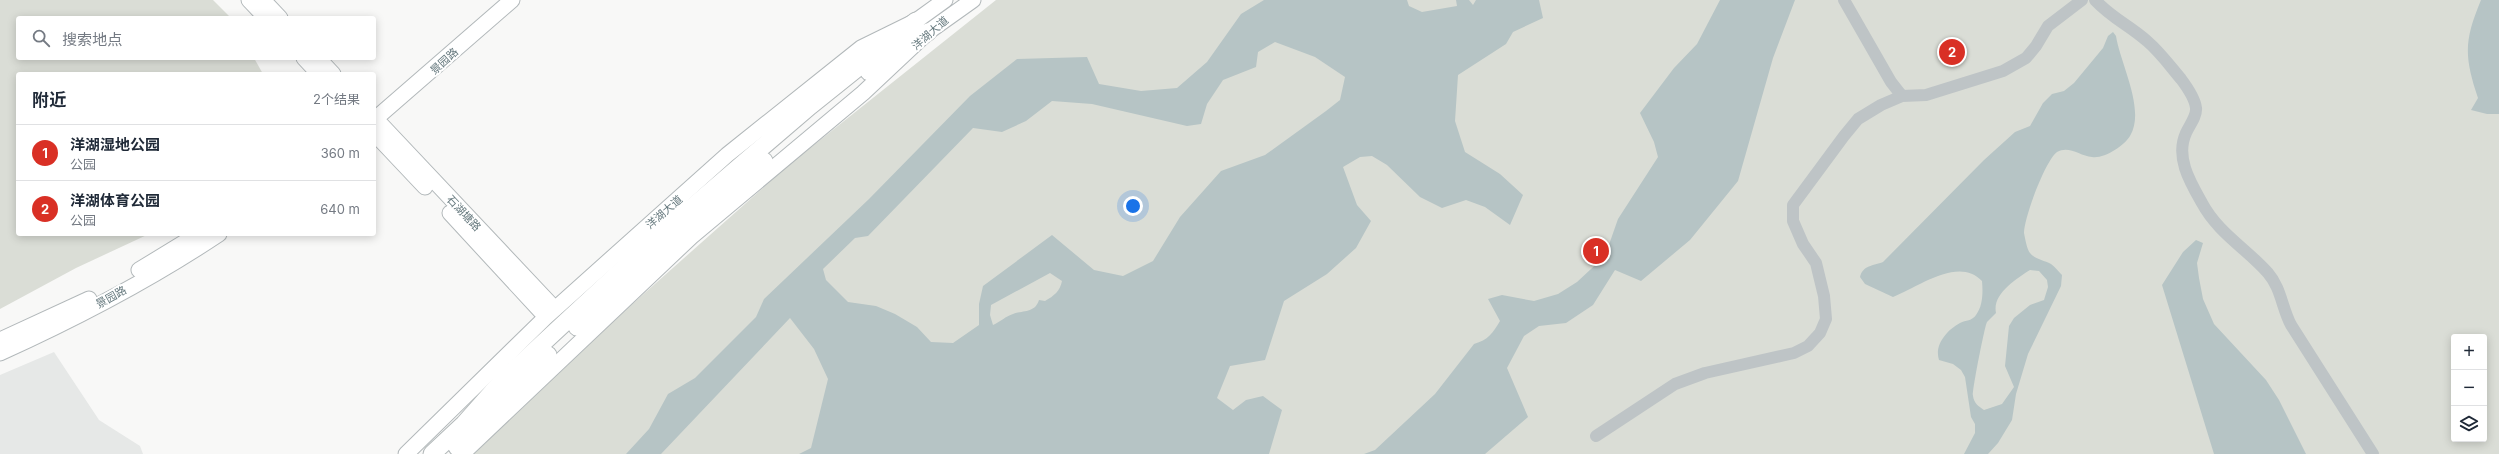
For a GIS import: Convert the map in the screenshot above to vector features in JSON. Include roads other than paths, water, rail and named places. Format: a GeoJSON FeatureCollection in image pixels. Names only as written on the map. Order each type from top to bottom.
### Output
{"type":"FeatureCollection","features":[{"type":"Feature","properties":{"kind":"highway"},"geometry":{"type":"LineString","coordinates":[[432,454],[464,424],[503,380],[656,238],[814,109],[916,21]]}},
{"type":"Feature","properties":{"kind":"highway"},"geometry":{"type":"LineString","coordinates":[[450,454],[558,345],[814,109],[878,64],[928,32]]}},
{"type":"Feature","properties":{"kind":"main road"},"geometry":{"type":"LineString","coordinates":[[249,0],[264,16]]}},
{"type":"Feature","properties":{"kind":"main road"},"geometry":{"type":"LineString","coordinates":[[263,0],[278,16]]}},
{"type":"Feature","properties":{"kind":"main road","name":"景园路"},"geometry":{"type":"LineString","coordinates":[[376,117],[500,0]]}},
{"type":"Feature","properties":{"kind":"main road","name":"景园路"},"geometry":{"type":"LineString","coordinates":[[376,117],[512,0]]}},
{"type":"Feature","properties":{"kind":"main road","name":"洋湖大道"},"geometry":{"type":"LineString","coordinates":[[406,454],[550,313],[728,155],[861,48],[916,21],[945,0]]}},
{"type":"Feature","properties":{"kind":"main road","name":"洋湖大道"},"geometry":{"type":"LineString","coordinates":[[462,454],[691,237],[863,93],[928,32],[973,0]]}},
{"type":"Feature","properties":{"kind":"main road"},"geometry":{"type":"LineString","coordinates":[[306,60],[317,72]]}},
{"type":"Feature","properties":{"kind":"main road"},"geometry":{"type":"LineString","coordinates":[[320,60],[331,72]]}},
{"type":"Feature","properties":{"kind":"main road","name":"石湖塘路"},"geometry":{"type":"LineString","coordinates":[[376,121],[550,313]]}},
{"type":"Feature","properties":{"kind":"main road","name":"景园路"},"geometry":{"type":"LineString","coordinates":[[0,340],[95,296],[195,236]]}},
{"type":"Feature","properties":{"kind":"main road","name":"景园路"},"geometry":{"type":"LineString","coordinates":[[0,353],[58,326],[189,254],[216,236]]}},
{"type":"Feature","properties":{"kind":"street"},"geometry":{"type":"LineString","coordinates":[[1844,0],[1891,82],[1902,96]]}},
{"type":"Feature","properties":{"kind":"street"},"geometry":{"type":"LineString","coordinates":[[1596,436],[1675,384],[1704,373],[1794,353],[1808,346],[1820,333],[1826,319],[1824,296],[1816,263],[1803,244],[1793,221],[1793,205],[1858,119],[1881,105],[1902,96],[1926,94],[2003,71],[2026,58],[2036,46],[2048,26],[2082,0]]}},
{"type":"Feature","properties":{"kind":"street"},"geometry":{"type":"LineString","coordinates":[[2095,0],[2109,15],[2146,40],[2165,58],[2186,86],[2195,103],[2196,111],[2181,144],[2182,159],[2202,204],[2226,235],[2267,272],[2277,285],[2285,313],[2291,325],[2373,454]]}},
{"type":"Feature","properties":{"kind":"place","name":"洋湖体育公园"},"geometry":{"type":"Point","coordinates":[1952,52]}},
{"type":"Feature","properties":{"kind":"place","name":"洋湖湿地公园"},"geometry":{"type":"Point","coordinates":[1596,251]}}]}
